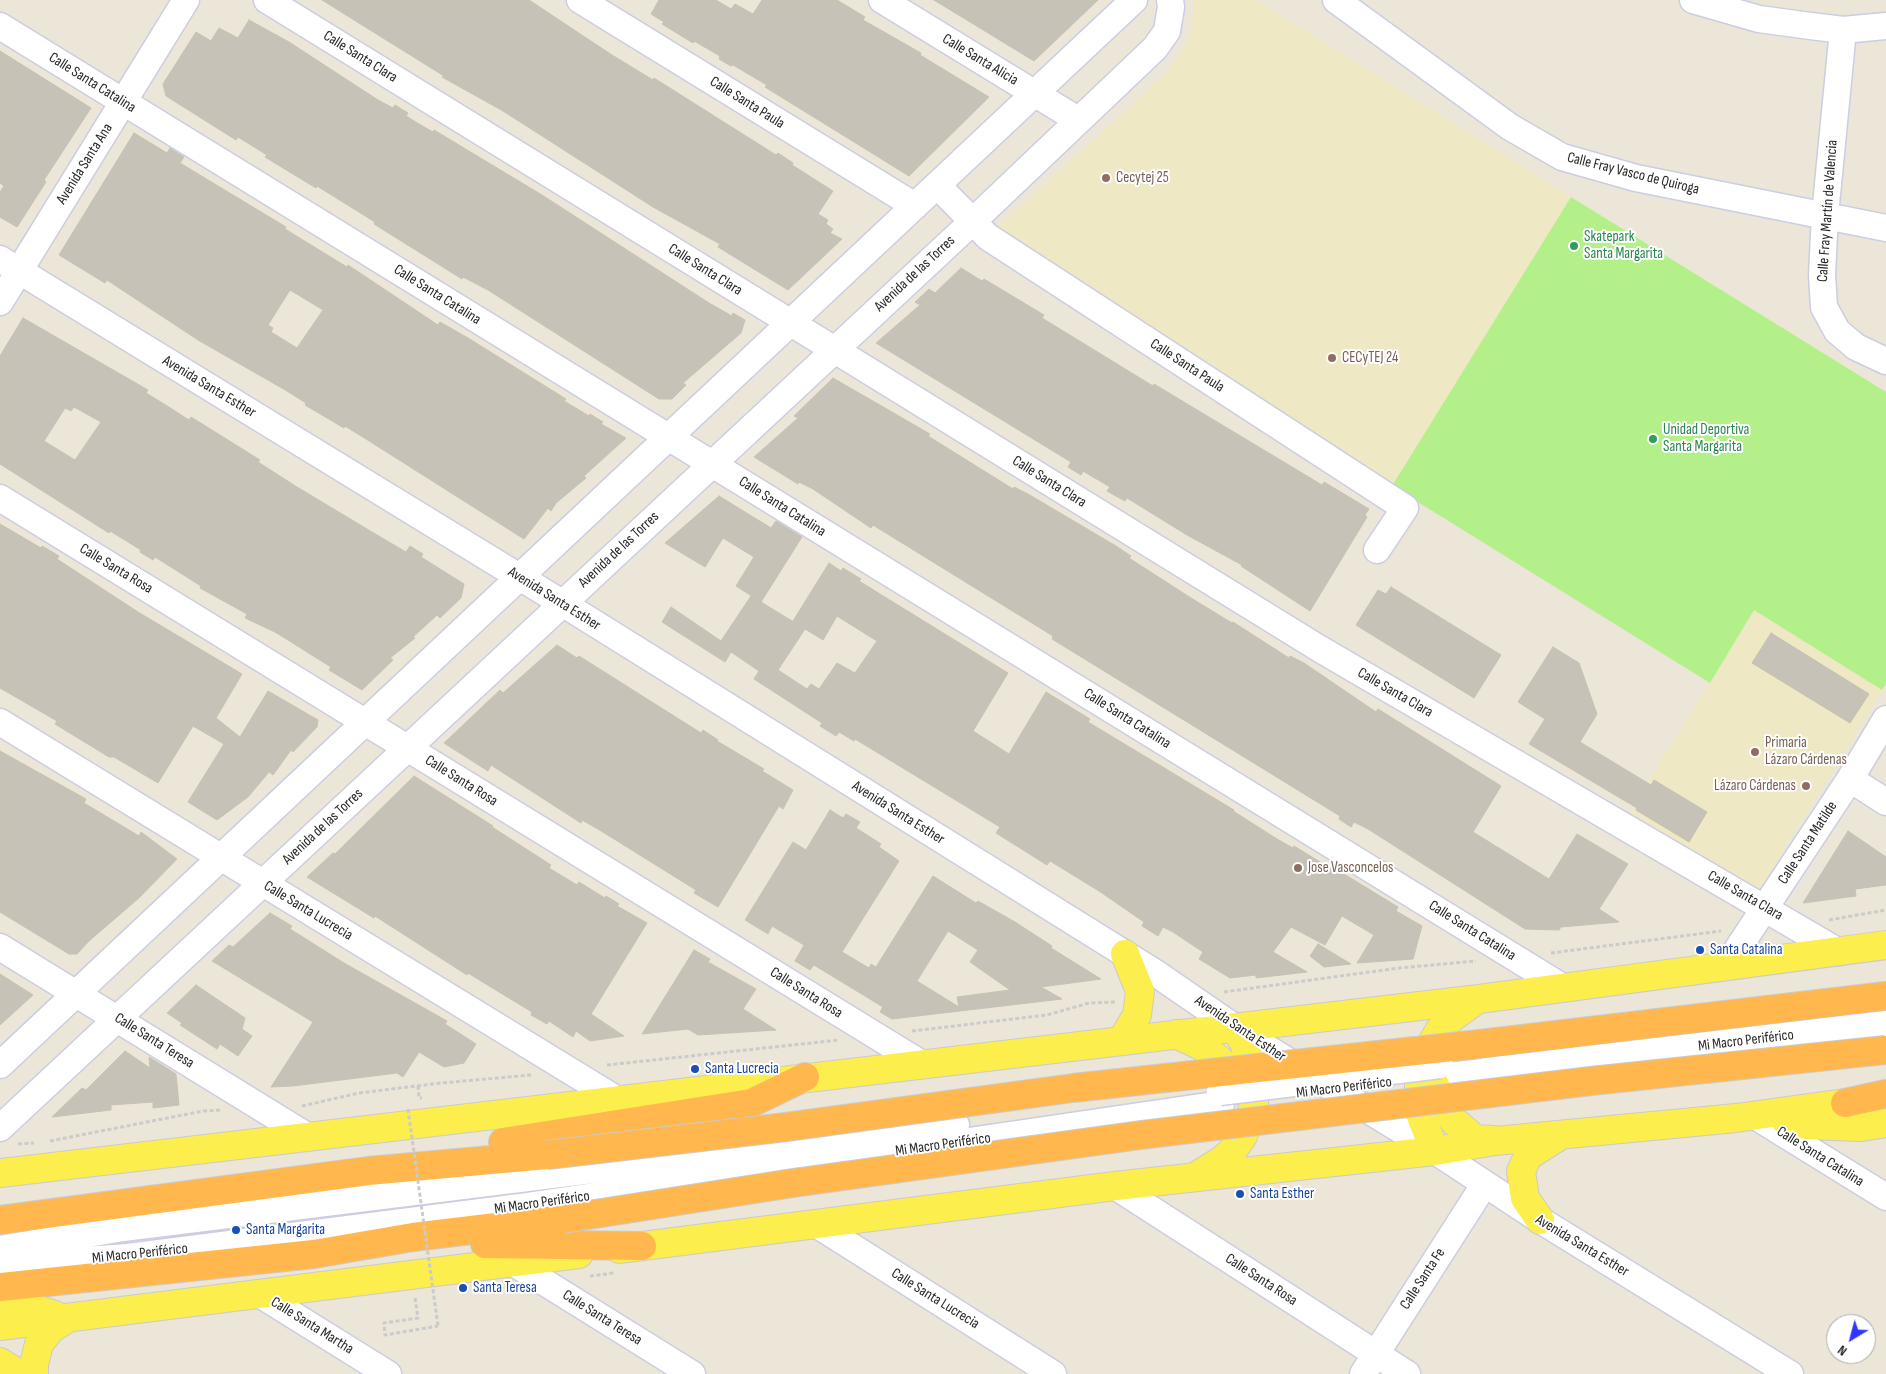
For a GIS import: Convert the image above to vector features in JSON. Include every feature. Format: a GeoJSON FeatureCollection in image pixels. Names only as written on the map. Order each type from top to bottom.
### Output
{"type":"FeatureCollection","features":[{"type":"Feature","properties":{"kind":"highway"},"geometry":{"type":"LineString","coordinates":[[0,1220],[368,1172],[547,1155],[786,1127],[1073,1088],[1480,1044],[1886,996]]}},
{"type":"Feature","properties":{"kind":"highway"},"geometry":{"type":"LineString","coordinates":[[314,1254],[413,1237],[563,1219],[793,1183],[1141,1135],[1591,1081],[1886,1050]]}},
{"type":"Feature","properties":{"kind":"highway"},"geometry":{"type":"LineString","coordinates":[[413,1167],[458,1149],[752,1103],[806,1077]]}},
{"type":"Feature","properties":{"kind":"highway"},"geometry":{"type":"LineString","coordinates":[[1845,1102],[1886,1094]]}},
{"type":"Feature","properties":{"kind":"highway"},"geometry":{"type":"LineString","coordinates":[[0,1287],[314,1254],[506,1243],[642,1246]]}},
{"type":"Feature","properties":{"kind":"main road"},"geometry":{"type":"LineString","coordinates":[[1,1171],[1479,999],[1886,945]]}},
{"type":"Feature","properties":{"kind":"main road"},"geometry":{"type":"LineString","coordinates":[[1122,1040],[1137,1015],[1140,991],[1125,954]]}},
{"type":"Feature","properties":{"kind":"main road"},"geometry":{"type":"LineString","coordinates":[[1435,1151],[1422,1119],[1418,1089],[1424,1058],[1434,1038],[1450,1019],[1479,999]]}},
{"type":"Feature","properties":{"kind":"main road"},"geometry":{"type":"LineString","coordinates":[[1195,1177],[1222,1160],[1239,1142],[1250,1121],[1256,1090],[1250,1058],[1234,1027]]}},
{"type":"Feature","properties":{"kind":"main road"},"geometry":{"type":"LineString","coordinates":[[1176,1034],[1203,1047],[1221,1061],[1233,1078],[1239,1094],[1239,1142]]}},
{"type":"Feature","properties":{"kind":"main road"},"geometry":{"type":"LineString","coordinates":[[1434,1038],[1430,1074],[1444,1107],[1454,1120],[1476,1139],[1495,1141]]}},
{"type":"Feature","properties":{"kind":"main road"},"geometry":{"type":"LineString","coordinates":[[0,1326],[1115,1186],[1435,1151],[1495,1141],[1755,1116],[1845,1102]]}},
{"type":"Feature","properties":{"kind":"main road"},"geometry":{"type":"LineString","coordinates":[[1755,1116],[1806,1125],[1861,1127],[1886,1124]]}},
{"type":"Feature","properties":{"kind":"main road"},"geometry":{"type":"LineString","coordinates":[[1540,1220],[1525,1198],[1521,1171],[1528,1156],[1562,1134]]}},
{"type":"Feature","properties":{"kind":"main road"},"geometry":{"type":"LineString","coordinates":[[0,1297],[23,1306],[68,1318]]}},
{"type":"Feature","properties":{"kind":"main road"},"geometry":{"type":"LineString","coordinates":[[34,1374],[34,1364],[39,1344],[51,1329],[68,1318]]}},
{"type":"Feature","properties":{"kind":"main road"},"geometry":{"type":"LineString","coordinates":[[0,1362],[19,1374]]}},
{"type":"Feature","properties":{"kind":"street","name":"Avenida Santa Ana"},"geometry":{"type":"LineString","coordinates":[[0,302],[10,265],[123,102],[186,0]]}},
{"type":"Feature","properties":{"kind":"street","name":"Calle Santa Clara"},"geometry":{"type":"LineString","coordinates":[[267,0],[1320,649],[1839,952]]}},
{"type":"Feature","properties":{"kind":"street","name":"Calle Santa Paula"},"geometry":{"type":"LineString","coordinates":[[580,0],[915,206]]}},
{"type":"Feature","properties":{"kind":"street","name":"Calle Santa Alicia"},"geometry":{"type":"LineString","coordinates":[[882,0],[1078,120]]}},
{"type":"Feature","properties":{"kind":"street"},"geometry":{"type":"LineString","coordinates":[[0,1065],[1134,0]]}},
{"type":"Feature","properties":{"kind":"street","name":"Avenida de las Torres"},"geometry":{"type":"LineString","coordinates":[[0,1128],[1155,48],[1167,31],[1170,0]]}},
{"type":"Feature","properties":{"kind":"street","name":"Calle Fray Vasco de Quiroga"},"geometry":{"type":"LineString","coordinates":[[1336,0],[1510,126],[1562,157],[1636,178],[1886,228]]}},
{"type":"Feature","properties":{"kind":"street"},"geometry":{"type":"LineString","coordinates":[[1693,0],[1759,19],[1843,30],[1886,26]]}},
{"type":"Feature","properties":{"kind":"street","name":"Calle Santa Catalina"},"geometry":{"type":"LineString","coordinates":[[0,26],[1564,988]]}},
{"type":"Feature","properties":{"kind":"street","name":"Calle Fray Martín de Valencia"},"geometry":{"type":"LineString","coordinates":[[1843,30],[1825,215],[1822,275],[1824,307],[1838,331],[1856,348],[1886,361]]}},
{"type":"Feature","properties":{"kind":"street","name":"Calle Santa Paula"},"geometry":{"type":"LineString","coordinates":[[937,185],[971,222],[988,237],[1405,508],[1378,550]]}},
{"type":"Feature","properties":{"kind":"street","name":"Avenida Santa Esther"},"geometry":{"type":"LineString","coordinates":[[10,265],[562,603],[1125,954],[1234,1027],[1435,1151],[1484,1185],[1790,1374]]}},
{"type":"Feature","properties":{"kind":"street","name":"Calle Santa Rosa"},"geometry":{"type":"LineString","coordinates":[[0,498],[922,1064]]}},
{"type":"Feature","properties":{"kind":"street","name":"Calle Santa Matilde"},"geometry":{"type":"LineString","coordinates":[[1727,965],[1850,779],[1886,719]]}},
{"type":"Feature","properties":{"kind":"street","name":"Calle Santa Lucrecia"},"geometry":{"type":"LineString","coordinates":[[0,722],[616,1099]]}},
{"type":"Feature","properties":{"kind":"street"},"geometry":{"type":"LineString","coordinates":[[1850,779],[1886,802]]}},
{"type":"Feature","properties":{"kind":"street","name":"Calle Santa Teresa"},"geometry":{"type":"LineString","coordinates":[[0,947],[307,1136]]}},
{"type":"Feature","properties":{"kind":"street","name":"Mi Macro Periférico"},"geometry":{"type":"LineString","coordinates":[[0,1250],[123,1228],[1220,1098],[1886,1011]]}},
{"type":"Feature","properties":{"kind":"street","name":"Mi Macro Periférico"},"geometry":{"type":"LineString","coordinates":[[1438,1071],[1886,1024]]}},
{"type":"Feature","properties":{"kind":"street","name":"Mi Macro Periférico"},"geometry":{"type":"LineString","coordinates":[[0,1266],[128,1257],[528,1206],[1220,1098]]}},
{"type":"Feature","properties":{"kind":"street","name":"Calle Santa Catalina"},"geometry":{"type":"LineString","coordinates":[[1755,1116],[1886,1198]]}},
{"type":"Feature","properties":{"kind":"street","name":"Calle Santa Fe"},"geometry":{"type":"LineString","coordinates":[[1369,1364],[1484,1185]]}},
{"type":"Feature","properties":{"kind":"street","name":"Calle Santa Rosa"},"geometry":{"type":"LineString","coordinates":[[1115,1186],[1369,1364],[1407,1374]]}},
{"type":"Feature","properties":{"kind":"street","name":"Calle Santa Lucrecia"},"geometry":{"type":"LineString","coordinates":[[816,1224],[1053,1374]]}},
{"type":"Feature","properties":{"kind":"street","name":"Calle Santa Teresa"},"geometry":{"type":"LineString","coordinates":[[512,1262],[692,1374]]}},
{"type":"Feature","properties":{"kind":"street","name":"Calle Santa Martha"},"geometry":{"type":"LineString","coordinates":[[262,1294],[388,1374]]}},
{"type":"Feature","properties":{"kind":"path"},"geometry":{"type":"LineString","coordinates":[[408,1109],[438,1326],[385,1335],[384,1323],[418,1318],[415,1298]]}},
{"type":"Feature","properties":{"kind":"shaded area","name":"CECyTEJ 24"},"geometry":{"type":"Polygon","coordinates":[[[1193,0],[1256,0],[1571,197],[1392,486],[994,230],[1170,70],[1189,37],[1194,6],[1193,0]]]}},
{"type":"Feature","properties":{"kind":"shaded area","name":"Primaria Lázaro Cárdenas"},"geometry":{"type":"Polygon","coordinates":[[[1754,610],[1882,690],[1756,894],[1628,814],[1754,610]]]}},
{"type":"Feature","properties":{"kind":"green space","name":"Unidad Deportiva Santa Margarita"},"geometry":{"type":"Polygon","coordinates":[[[1571,197],[1886,392],[1886,684],[1882,690],[1754,610],[1710,683],[1392,486],[1571,197]]]}},
{"type":"Feature","properties":{"kind":"building"},"geometry":{"type":"Polygon","coordinates":[[[322,0],[529,0],[612,55],[653,80],[654,78],[776,155],[778,153],[793,163],[792,165],[833,191],[818,214],[828,220],[826,224],[833,229],[830,233],[842,239],[788,290],[718,247],[720,244],[653,207],[503,111],[442,77],[444,76],[322,0]]]}},
{"type":"Feature","properties":{"kind":"building"},"geometry":{"type":"Polygon","coordinates":[[[659,0],[716,0],[731,9],[735,4],[753,14],[762,0],[837,0],[865,17],[863,20],[921,53],[920,55],[989,97],[909,176],[765,87],[767,85],[719,59],[720,56],[694,41],[693,43],[662,24],[664,22],[651,14],[659,0]]]}},
{"type":"Feature","properties":{"kind":"building"},"geometry":{"type":"Polygon","coordinates":[[[934,0],[1098,0],[1034,61],[934,0]]]}},
{"type":"Feature","properties":{"kind":"building"},"geometry":{"type":"Polygon","coordinates":[[[249,20],[289,42],[378,100],[393,108],[395,105],[408,113],[406,116],[419,124],[433,132],[434,130],[542,195],[709,303],[732,316],[733,313],[745,320],[741,333],[683,383],[686,385],[672,399],[659,399],[488,290],[463,277],[462,279],[317,186],[316,188],[265,157],[267,155],[238,137],[236,140],[166,96],[163,84],[196,32],[211,41],[219,28],[238,38],[249,20]]]}},
{"type":"Feature","properties":{"kind":"building"},"geometry":{"type":"Polygon","coordinates":[[[0,51],[91,108],[44,180],[46,182],[17,227],[0,217],[0,192],[4,186],[0,183],[0,51]]]}},
{"type":"Feature","properties":{"kind":"building"},"geometry":{"type":"Polygon","coordinates":[[[134,133],[167,153],[170,148],[184,157],[180,163],[286,227],[285,229],[347,267],[348,265],[438,325],[440,322],[468,338],[566,399],[564,401],[589,416],[590,414],[603,422],[601,424],[626,438],[584,476],[586,478],[556,503],[551,511],[548,508],[524,539],[345,426],[344,428],[305,405],[306,403],[287,391],[198,340],[107,280],[105,283],[59,255],[134,133]],[[290,290],[268,325],[273,328],[271,332],[297,348],[323,310],[290,290]]]}},
{"type":"Feature","properties":{"kind":"building"},"geometry":{"type":"Polygon","coordinates":[[[961,268],[982,281],[984,279],[1044,315],[1042,318],[1153,386],[1154,384],[1322,485],[1324,482],[1369,509],[1365,515],[1367,517],[1310,611],[1242,565],[1187,535],[1127,498],[1125,501],[1107,491],[1110,487],[1083,471],[1081,475],[1068,467],[1071,462],[876,343],[920,305],[915,302],[929,289],[935,293],[961,268]]]}},
{"type":"Feature","properties":{"kind":"building"},"geometry":{"type":"Polygon","coordinates":[[[23,318],[148,390],[146,393],[189,420],[191,417],[260,460],[258,462],[297,487],[377,535],[406,552],[410,546],[423,554],[421,557],[464,584],[461,598],[440,618],[437,615],[413,637],[415,638],[390,658],[393,660],[362,690],[329,670],[331,667],[275,632],[245,618],[247,614],[200,588],[201,586],[155,557],[153,560],[140,552],[141,550],[110,531],[109,533],[0,464],[0,356],[23,318]],[[74,407],[71,411],[65,408],[44,441],[75,460],[101,422],[74,407]]]}},
{"type":"Feature","properties":{"kind":"building"},"geometry":{"type":"Polygon","coordinates":[[[833,378],[930,434],[928,436],[1013,489],[1014,487],[1028,494],[1116,546],[1131,556],[1129,558],[1191,598],[1289,658],[1290,656],[1304,663],[1376,712],[1378,709],[1501,786],[1473,832],[1549,879],[1577,834],[1628,864],[1599,909],[1619,922],[1561,927],[1559,930],[1525,929],[1368,829],[1354,822],[1351,827],[1339,819],[1340,816],[1052,639],[1053,636],[873,525],[871,528],[813,489],[799,482],[798,484],[754,457],[798,418],[794,416],[833,378]]]}},
{"type":"Feature","properties":{"kind":"building"},"geometry":{"type":"Polygon","coordinates":[[[719,496],[771,528],[776,521],[802,537],[761,602],[736,586],[754,557],[723,538],[705,567],[665,543],[719,496]]]}},
{"type":"Feature","properties":{"kind":"building"},"geometry":{"type":"Polygon","coordinates":[[[0,524],[41,548],[42,546],[59,556],[57,559],[138,612],[242,674],[216,718],[240,737],[268,691],[318,720],[317,727],[293,752],[291,750],[273,775],[269,772],[248,797],[217,820],[188,802],[224,744],[193,726],[158,783],[114,757],[109,757],[55,724],[57,721],[0,688],[0,524]]]}},
{"type":"Feature","properties":{"kind":"building"},"geometry":{"type":"Polygon","coordinates":[[[829,563],[841,571],[843,568],[861,579],[859,581],[1008,673],[973,731],[1009,754],[1046,692],[1090,719],[1088,722],[1234,810],[1277,839],[1293,848],[1294,846],[1330,868],[1331,866],[1398,907],[1396,911],[1422,926],[1413,959],[1357,963],[1374,935],[1342,916],[1325,945],[1291,927],[1273,952],[1307,972],[1256,978],[1256,975],[1230,978],[1199,959],[1203,952],[1173,932],[1163,927],[1158,936],[1142,926],[1144,922],[1099,891],[1050,861],[1047,865],[996,833],[1000,827],[855,739],[854,741],[839,732],[836,736],[820,726],[822,723],[754,679],[759,671],[731,652],[725,662],[662,622],[671,607],[721,641],[751,596],[797,624],[793,621],[829,563]],[[837,616],[823,640],[805,629],[778,670],[807,689],[811,684],[819,689],[837,663],[855,673],[877,641],[837,616]]]}},
{"type":"Feature","properties":{"kind":"building"},"geometry":{"type":"Polygon","coordinates":[[[1391,587],[1501,655],[1474,698],[1356,625],[1378,590],[1386,594],[1391,587]]]}},
{"type":"Feature","properties":{"kind":"building"},"geometry":{"type":"Polygon","coordinates":[[[1771,633],[1869,694],[1850,723],[1752,663],[1771,633]]]}},
{"type":"Feature","properties":{"kind":"building"},"geometry":{"type":"Polygon","coordinates":[[[557,645],[577,658],[579,656],[701,733],[703,730],[793,790],[783,809],[779,806],[718,907],[694,893],[696,890],[598,829],[582,820],[581,823],[491,765],[488,771],[444,743],[500,690],[503,693],[557,645]]]}},
{"type":"Feature","properties":{"kind":"building"},"geometry":{"type":"Polygon","coordinates":[[[1553,647],[1579,663],[1597,714],[1580,742],[1651,785],[1654,780],[1707,812],[1689,842],[1636,810],[1637,808],[1529,744],[1545,719],[1518,702],[1553,647]]]}},
{"type":"Feature","properties":{"kind":"building"},"geometry":{"type":"Polygon","coordinates":[[[0,751],[86,799],[84,803],[139,836],[141,832],[177,859],[139,898],[89,941],[77,954],[69,954],[0,912],[0,751]]]}},
{"type":"Feature","properties":{"kind":"building"},"geometry":{"type":"Polygon","coordinates":[[[414,776],[551,865],[549,868],[577,885],[579,882],[605,898],[606,896],[619,904],[617,906],[647,923],[591,1014],[624,1036],[590,1041],[576,1031],[573,1037],[549,1021],[547,1024],[531,1015],[532,1012],[468,973],[467,975],[375,916],[374,918],[307,877],[333,853],[335,854],[414,776]]]}},
{"type":"Feature","properties":{"kind":"building"},"geometry":{"type":"Polygon","coordinates":[[[830,810],[843,818],[846,814],[860,822],[856,828],[881,844],[879,847],[899,861],[842,952],[869,968],[871,964],[876,967],[933,876],[976,903],[978,901],[1015,922],[1052,946],[1051,948],[1101,979],[1041,987],[1062,999],[892,1019],[880,1012],[883,1007],[814,965],[810,970],[795,961],[804,945],[772,926],[768,934],[745,920],[793,842],[806,850],[830,810]],[[948,931],[917,981],[959,1007],[957,997],[1010,990],[970,962],[978,950],[948,931]]]}},
{"type":"Feature","properties":{"kind":"building"},"geometry":{"type":"Polygon","coordinates":[[[1848,831],[1886,857],[1886,885],[1855,889],[1856,896],[1803,903],[1848,831]]]}},
{"type":"Feature","properties":{"kind":"building"},"geometry":{"type":"Polygon","coordinates":[[[270,913],[292,926],[290,929],[344,963],[447,1021],[445,1024],[476,1044],[464,1063],[444,1067],[419,1052],[403,1077],[397,1073],[271,1087],[313,1022],[212,961],[229,945],[233,947],[270,913]]]}},
{"type":"Feature","properties":{"kind":"building"},"geometry":{"type":"Polygon","coordinates":[[[1318,944],[1351,964],[1324,967],[1310,956],[1318,944]]]}},
{"type":"Feature","properties":{"kind":"building"},"geometry":{"type":"Polygon","coordinates":[[[694,950],[710,959],[708,962],[756,989],[743,1009],[776,1030],[698,1035],[688,1029],[642,1034],[694,950]]]}},
{"type":"Feature","properties":{"kind":"building"},"geometry":{"type":"Polygon","coordinates":[[[0,974],[33,995],[0,1025],[0,974]]]}},
{"type":"Feature","properties":{"kind":"building"},"geometry":{"type":"Polygon","coordinates":[[[196,985],[245,1018],[242,1029],[252,1036],[238,1056],[220,1044],[217,1049],[180,1025],[182,1023],[167,1013],[196,985]]]}},
{"type":"Feature","properties":{"kind":"building"},"geometry":{"type":"Polygon","coordinates":[[[125,1051],[150,1068],[149,1057],[176,1074],[179,1105],[153,1108],[153,1102],[111,1105],[111,1110],[52,1117],[82,1088],[86,1090],[125,1051]]]}},
{"type":"Feature","properties":{"kind":"place","name":"Cecytej 25"},"geometry":{"type":"Point","coordinates":[1106,178]}},
{"type":"Feature","properties":{"kind":"place","name":"Skatepark Santa Margarita"},"geometry":{"type":"Point","coordinates":[1574,246]}},
{"type":"Feature","properties":{"kind":"place","name":"CECyTEJ 24"},"geometry":{"type":"Point","coordinates":[1332,358]}},
{"type":"Feature","properties":{"kind":"place","name":"Unidad Deportiva Santa Margarita"},"geometry":{"type":"Point","coordinates":[1653,439]}},
{"type":"Feature","properties":{"kind":"place","name":"Primaria Lázaro Cárdenas"},"geometry":{"type":"Point","coordinates":[1755,752]}},
{"type":"Feature","properties":{"kind":"place","name":"Lázaro Cárdenas"},"geometry":{"type":"Point","coordinates":[1806,786]}},
{"type":"Feature","properties":{"kind":"place","name":"Jose Vasconcelos"},"geometry":{"type":"Point","coordinates":[1298,868]}},
{"type":"Feature","properties":{"kind":"place","name":"Santa Catalina"},"geometry":{"type":"Point","coordinates":[1700,950]}},
{"type":"Feature","properties":{"kind":"place","name":"Santa Lucrecia"},"geometry":{"type":"Point","coordinates":[695,1069]}},
{"type":"Feature","properties":{"kind":"place","name":"Santa Esther"},"geometry":{"type":"Point","coordinates":[1240,1194]}},
{"type":"Feature","properties":{"kind":"place","name":"Santa Margarita"},"geometry":{"type":"Point","coordinates":[236,1230]}},
{"type":"Feature","properties":{"kind":"place","name":"Santa Teresa"},"geometry":{"type":"Point","coordinates":[463,1288]}}]}
